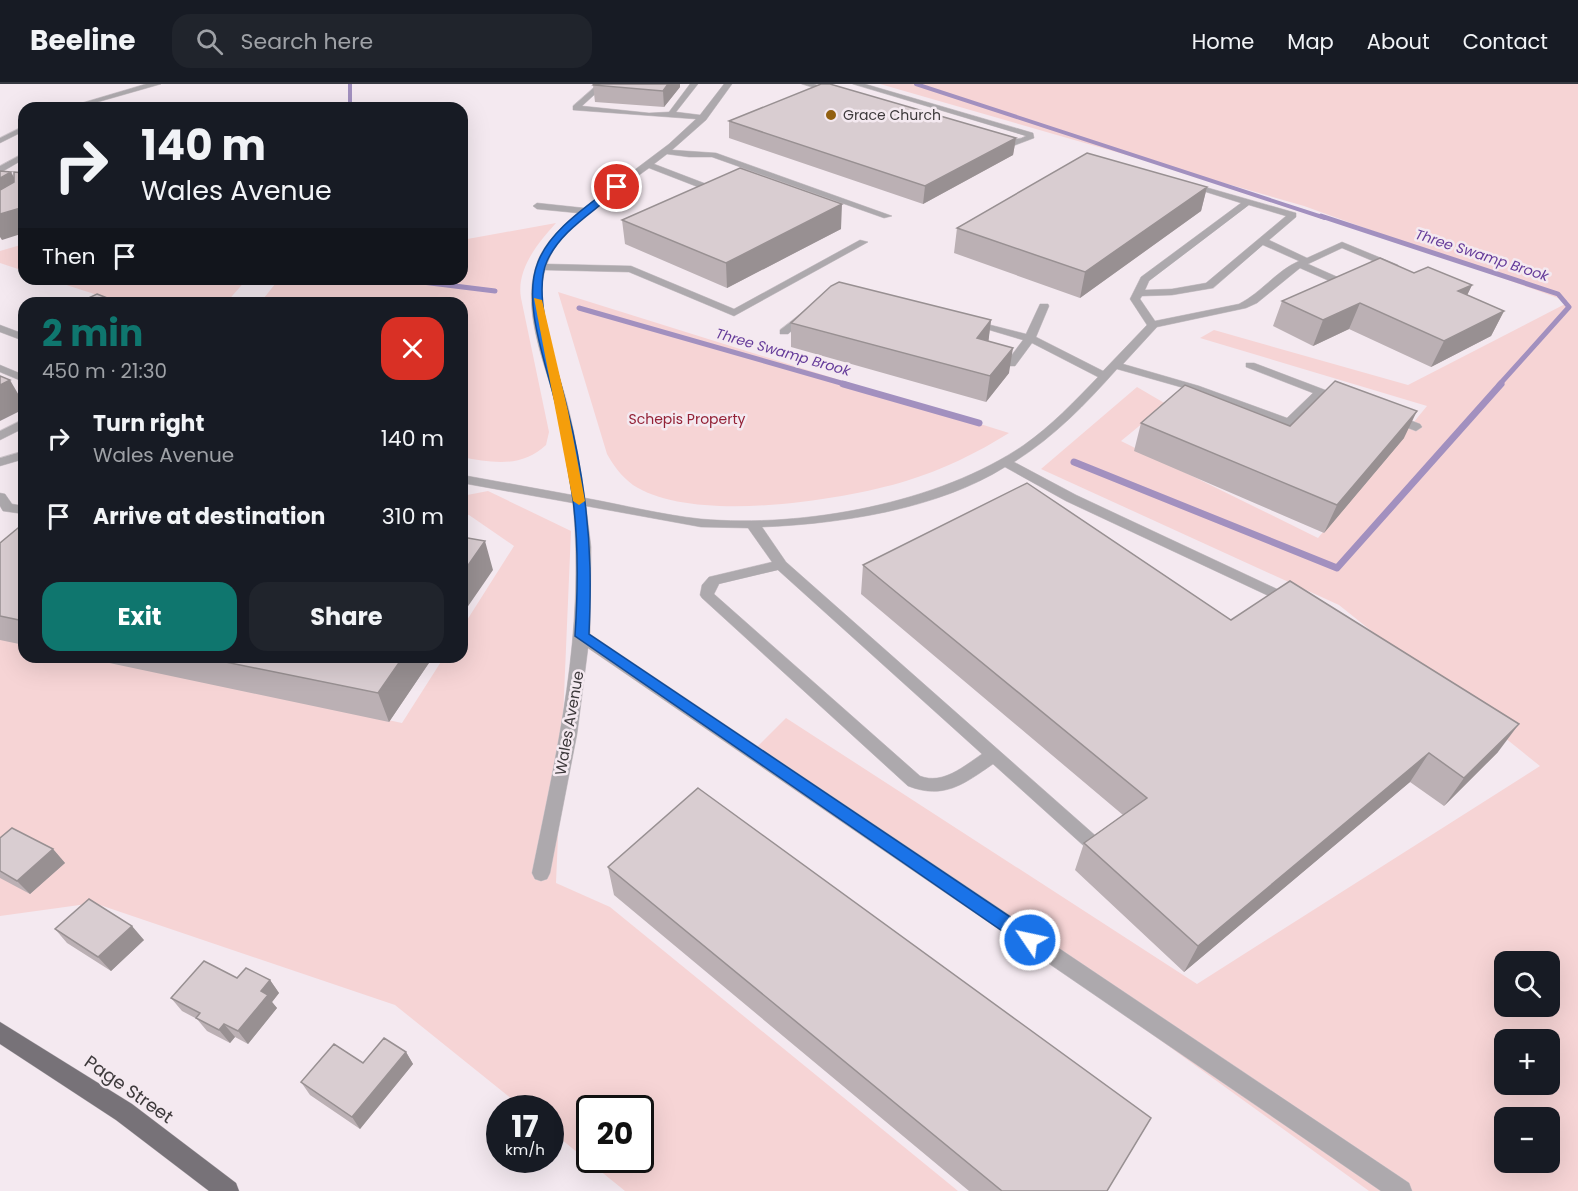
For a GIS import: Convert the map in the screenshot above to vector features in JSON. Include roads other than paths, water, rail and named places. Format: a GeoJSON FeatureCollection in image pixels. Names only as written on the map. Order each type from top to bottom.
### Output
{"type":"FeatureCollection","features":[{"type":"Feature","properties":{"kind":"main road","name":"Page Street"},"geometry":{"type":"LineString","coordinates":[[0,1032],[124,1112],[228,1191]]}},
{"type":"Feature","properties":{"kind":"street"},"geometry":{"type":"LineString","coordinates":[[89,102],[157,84]]}},
{"type":"Feature","properties":{"kind":"street"},"geometry":{"type":"LineString","coordinates":[[602,84],[576,108],[703,118]]}},
{"type":"Feature","properties":{"kind":"street"},"geometry":{"type":"LineString","coordinates":[[671,114],[694,84]]}},
{"type":"Feature","properties":{"kind":"street","name":"Wales Avenue"},"geometry":{"type":"LineString","coordinates":[[541,873],[575,699],[582,636],[585,563],[579,500],[563,411],[539,312],[536,284],[540,267],[555,242],[586,211],[666,151],[703,118],[729,84]]}},
{"type":"Feature","properties":{"kind":"street"},"geometry":{"type":"LineString","coordinates":[[806,84],[844,95]]}},
{"type":"Feature","properties":{"kind":"street"},"geometry":{"type":"LineString","coordinates":[[823,89],[839,84]]}},
{"type":"Feature","properties":{"kind":"street"},"geometry":{"type":"LineString","coordinates":[[857,84],[1030,135],[1030,138],[1018,144],[1007,144],[986,138]]}},
{"type":"Feature","properties":{"kind":"street"},"geometry":{"type":"LineString","coordinates":[[0,141],[18,131]]}},
{"type":"Feature","properties":{"kind":"street"},"geometry":{"type":"LineString","coordinates":[[666,151],[688,155],[713,155],[887,216]]}},
{"type":"Feature","properties":{"kind":"street"},"geometry":{"type":"LineString","coordinates":[[3,173],[18,159]]}},
{"type":"Feature","properties":{"kind":"street"},"geometry":{"type":"LineString","coordinates":[[647,164],[719,192]]}},
{"type":"Feature","properties":{"kind":"street"},"geometry":{"type":"LineString","coordinates":[[1137,293],[1172,292],[1209,286],[1293,215],[1180,182]]}},
{"type":"Feature","properties":{"kind":"street"},"geometry":{"type":"LineString","coordinates":[[1153,325],[1141,311],[1135,298],[1145,279],[1248,202]]}},
{"type":"Feature","properties":{"kind":"street"},"geometry":{"type":"LineString","coordinates":[[537,206],[586,211]]}},
{"type":"Feature","properties":{"kind":"street"},"geometry":{"type":"LineString","coordinates":[[540,267],[631,269],[734,313],[863,242]]}},
{"type":"Feature","properties":{"kind":"street"},"geometry":{"type":"LineString","coordinates":[[1262,242],[1347,285]]}},
{"type":"Feature","properties":{"kind":"street"},"geometry":{"type":"LineString","coordinates":[[468,480],[701,523],[753,525],[790,523],[875,510],[947,488],[1005,462],[1058,424],[1153,325],[1242,306],[1253,301],[1303,262],[1342,245],[1408,272]]}},
{"type":"Feature","properties":{"kind":"street"},"geometry":{"type":"LineString","coordinates":[[1011,364],[1030,338],[1044,306]]}},
{"type":"Feature","properties":{"kind":"street"},"geometry":{"type":"LineString","coordinates":[[784,332],[809,311],[819,308]]}},
{"type":"Feature","properties":{"kind":"street"},"geometry":{"type":"LineString","coordinates":[[955,318],[1030,338],[1104,376]]}},
{"type":"Feature","properties":{"kind":"street"},"geometry":{"type":"LineString","coordinates":[[0,328],[18,336]]}},
{"type":"Feature","properties":{"kind":"street"},"geometry":{"type":"LineString","coordinates":[[1114,365],[1195,388],[1289,423],[1321,392]]}},
{"type":"Feature","properties":{"kind":"street"},"geometry":{"type":"LineString","coordinates":[[1250,365],[1342,400]]}},
{"type":"Feature","properties":{"kind":"street"},"geometry":{"type":"LineString","coordinates":[[0,368],[18,376]]}},
{"type":"Feature","properties":{"kind":"street"},"geometry":{"type":"LineString","coordinates":[[1384,415],[1416,426]]}},
{"type":"Feature","properties":{"kind":"street"},"geometry":{"type":"LineString","coordinates":[[0,436],[18,426]]}},
{"type":"Feature","properties":{"kind":"street"},"geometry":{"type":"LineString","coordinates":[[0,462],[18,457]]}},
{"type":"Feature","properties":{"kind":"street"},"geometry":{"type":"LineString","coordinates":[[1005,462],[1071,498],[1298,604]]}},
{"type":"Feature","properties":{"kind":"street"},"geometry":{"type":"LineString","coordinates":[[3,506],[18,509]]}},
{"type":"Feature","properties":{"kind":"street"},"geometry":{"type":"LineString","coordinates":[[753,525],[781,565],[1092,842]]}},
{"type":"Feature","properties":{"kind":"street"},"geometry":{"type":"LineString","coordinates":[[781,565],[714,580],[706,591],[707,595],[914,781],[927,786],[946,784],[993,755]]}},
{"type":"Feature","properties":{"kind":"street"},"geometry":{"type":"LineString","coordinates":[[582,636],[1401,1191]]}},
{"type":"Feature","properties":{"kind":"waterway","name":"Three Swamp Brook"},"geometry":{"type":"LineString","coordinates":[[350,84],[350,102]]}},
{"type":"Feature","properties":{"kind":"waterway","name":"Three Swamp Brook"},"geometry":{"type":"LineString","coordinates":[[916,84],[1325,218]]}},
{"type":"Feature","properties":{"kind":"waterway","name":"Three Swamp Brook"},"geometry":{"type":"LineString","coordinates":[[1321,216],[1558,294],[1569,307],[1499,385]]}},
{"type":"Feature","properties":{"kind":"waterway","name":"Three Swamp Brook"},"geometry":{"type":"LineString","coordinates":[[446,285],[495,291]]}},
{"type":"Feature","properties":{"kind":"waterway","name":"Three Swamp Brook"},"geometry":{"type":"LineString","coordinates":[[579,308],[848,385]]}},
{"type":"Feature","properties":{"kind":"waterway","name":"Three Swamp Brook"},"geometry":{"type":"LineString","coordinates":[[843,384],[979,423]]}},
{"type":"Feature","properties":{"kind":"waterway","name":"Three Swamp Brook"},"geometry":{"type":"LineString","coordinates":[[1074,462],[1337,568],[1501,384]]}},
{"type":"Feature","properties":{"kind":"place","name":"Grace Church"},"geometry":{"type":"Point","coordinates":[831,115]}},
{"type":"Feature","properties":{"kind":"park label","name":"Schepis Property"},"geometry":{"type":"Point","coordinates":[687,419]}}]}
